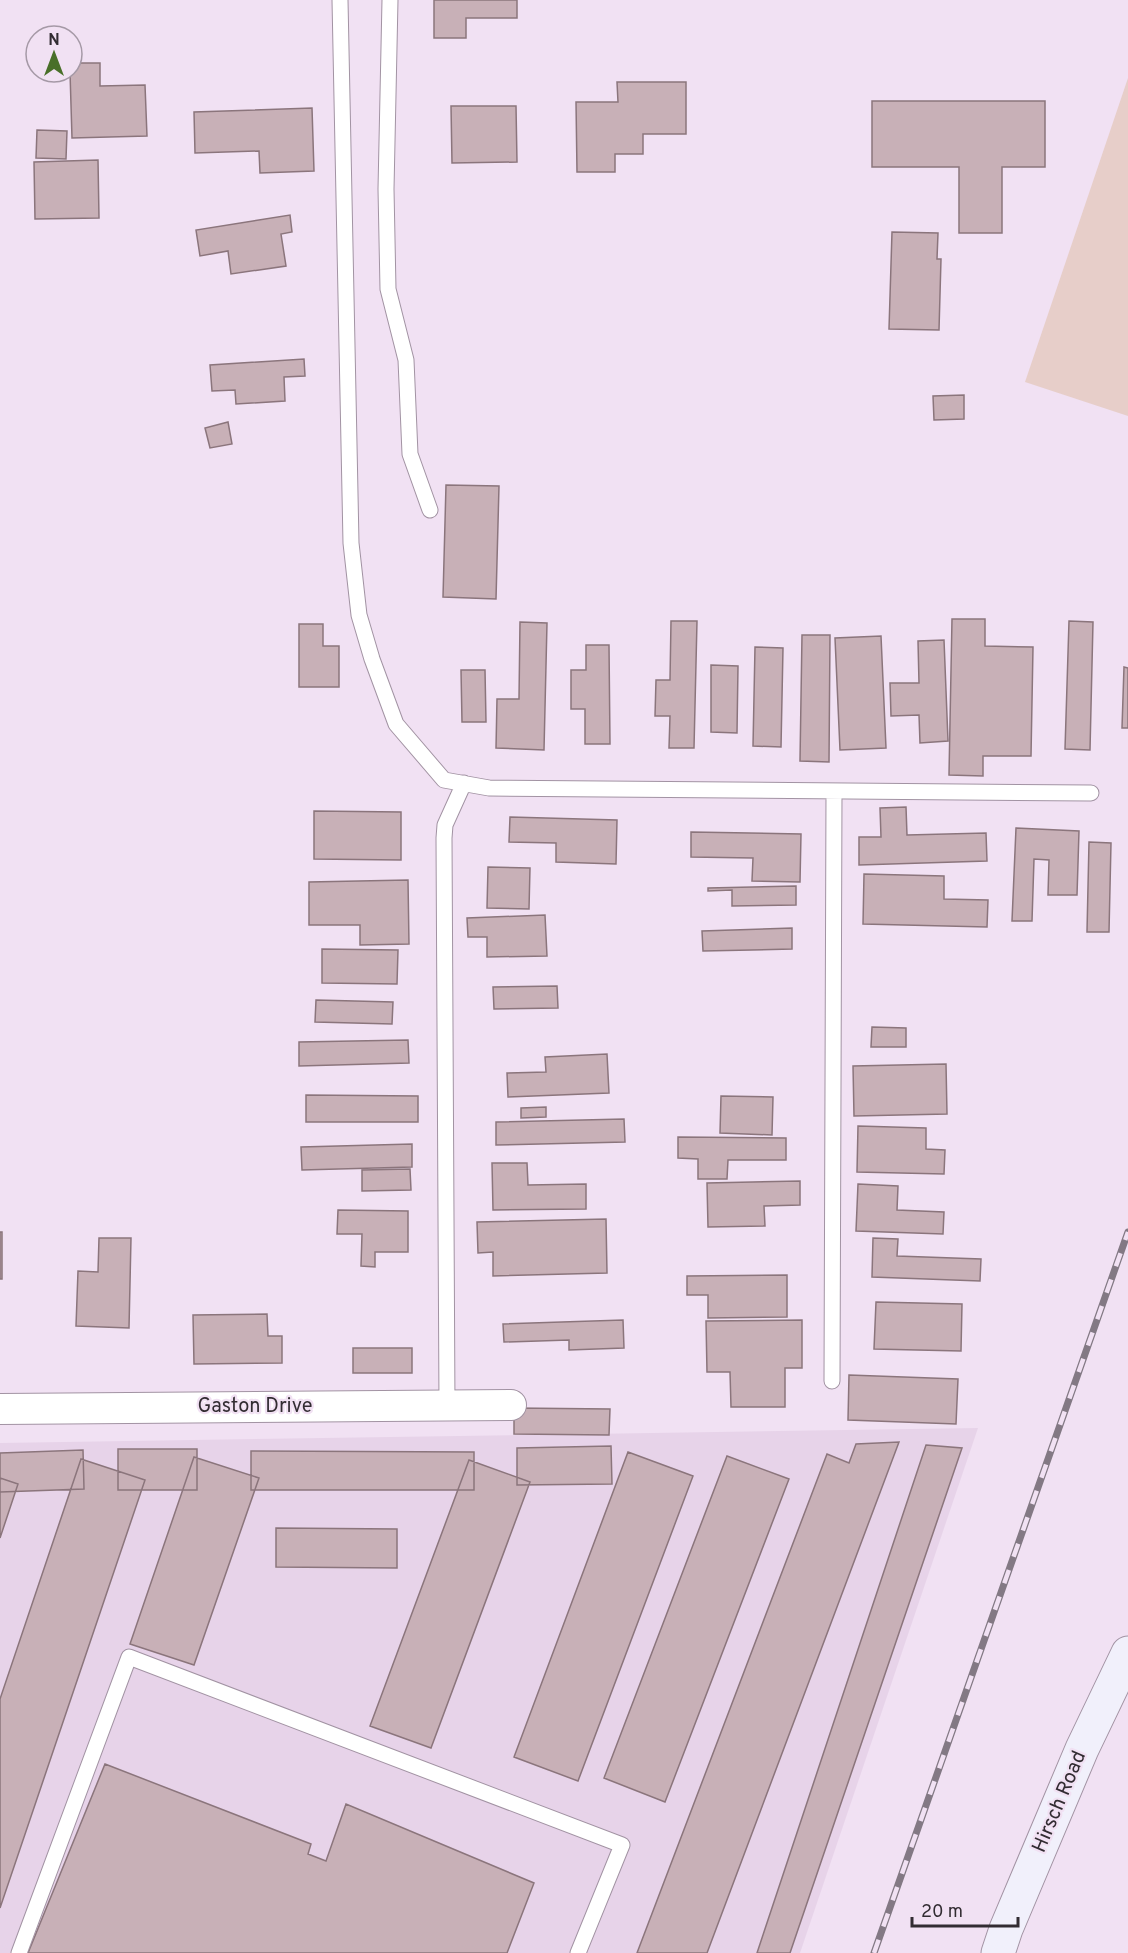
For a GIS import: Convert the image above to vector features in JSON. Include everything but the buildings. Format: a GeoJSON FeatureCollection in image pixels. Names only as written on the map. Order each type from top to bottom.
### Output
{"type":"FeatureCollection","features":[{"type":"Feature","properties":{"kind":"main road","name":"Hirsch Road"},"geometry":{"type":"LineString","coordinates":[[998,1953],[1006,1929],[1083,1749],[1128,1653]]}},
{"type":"Feature","properties":{"kind":"street","name":"Gaston Drive"},"geometry":{"type":"LineString","coordinates":[[0,1409],[511,1405]]}},
{"type":"Feature","properties":{"kind":"lane"},"geometry":{"type":"LineString","coordinates":[[340,0],[351,543],[359,615],[372,659],[396,724],[444,780],[489,788],[1091,793]]}},
{"type":"Feature","properties":{"kind":"lane"},"geometry":{"type":"LineString","coordinates":[[390,0],[386,189],[388,289],[406,360],[410,454],[430,510]]}},
{"type":"Feature","properties":{"kind":"lane"},"geometry":{"type":"LineString","coordinates":[[447,1406],[444,838],[445,825],[464,783]]}},
{"type":"Feature","properties":{"kind":"lane"},"geometry":{"type":"LineString","coordinates":[[832,1381],[834,792]]}},
{"type":"Feature","properties":{"kind":"lane"},"geometry":{"type":"LineString","coordinates":[[19,1953],[129,1657],[622,1845],[578,1953]]}},
{"type":"Feature","properties":{"kind":"shaded area"},"geometry":{"type":"Polygon","coordinates":[[[1128,78],[1128,416],[1025,382],[1128,78]]]}},
{"type":"Feature","properties":{"kind":"shaded area"},"geometry":{"type":"Polygon","coordinates":[[[978,1428],[800,1953],[0,1953],[0,1443],[978,1428]]]}},
{"type":"Feature","properties":{"kind":"railway"},"geometry":{"type":"LineString","coordinates":[[874,1953],[1128,1232]]}}]}
